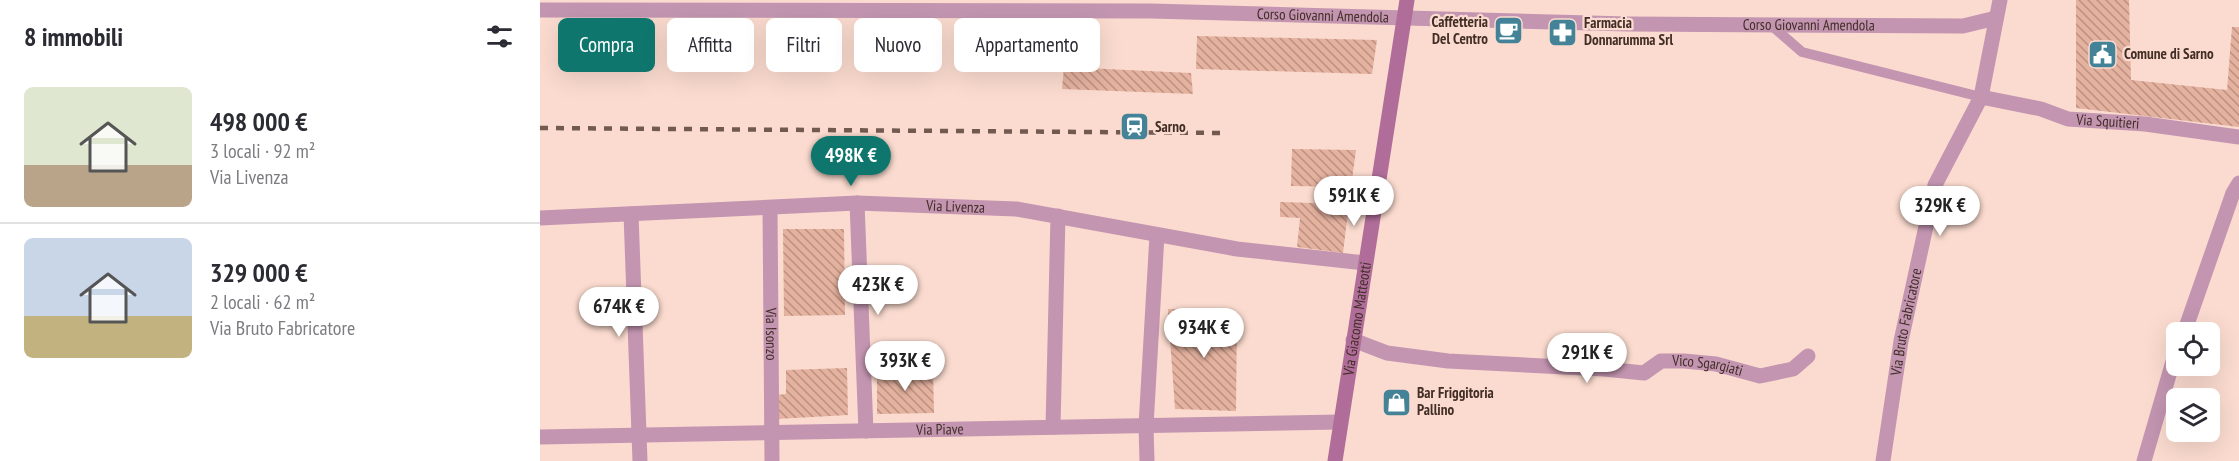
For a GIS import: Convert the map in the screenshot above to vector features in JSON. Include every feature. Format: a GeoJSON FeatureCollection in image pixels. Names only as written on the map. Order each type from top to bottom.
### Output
{"type":"FeatureCollection","features":[{"type":"Feature","properties":{"kind":"street","name":"Via Giacomo Matteotti"},"geometry":{"type":"LineString","coordinates":[[1335,461],[1402,18],[1407,0]]}},
{"type":"Feature","properties":{"kind":"street","name":"Via Bruto Fabricatore"},"geometry":{"type":"LineString","coordinates":[[1883,461],[1901,341],[1935,185],[1981,97],[2000,0]]}},
{"type":"Feature","properties":{"kind":"street","name":"Corso Giovanni Amendola"},"geometry":{"type":"LineString","coordinates":[[540,9],[1150,6],[1402,18],[1771,25],[1963,26],[1996,18]]}},
{"type":"Feature","properties":{"kind":"street","name":"Via Squitieri"},"geometry":{"type":"LineString","coordinates":[[1981,97],[2041,109],[2068,119],[2145,124],[2239,137]]}},
{"type":"Feature","properties":{"kind":"street"},"geometry":{"type":"LineString","coordinates":[[2188,322],[2233,193],[2239,183]]}},
{"type":"Feature","properties":{"kind":"street","name":"Via Livenza"},"geometry":{"type":"LineString","coordinates":[[540,219],[857,203],[1016,209],[1237,249],[1365,262]]}},
{"type":"Feature","properties":{"kind":"street"},"geometry":{"type":"LineString","coordinates":[[857,203],[866,431]]}},
{"type":"Feature","properties":{"kind":"street","name":"Via Isonzo"},"geometry":{"type":"LineString","coordinates":[[770,208],[772,461]]}},
{"type":"Feature","properties":{"kind":"street"},"geometry":{"type":"LineString","coordinates":[[631,214],[640,461]]}},
{"type":"Feature","properties":{"kind":"street"},"geometry":{"type":"LineString","coordinates":[[1053,427],[1058,216]]}},
{"type":"Feature","properties":{"kind":"street"},"geometry":{"type":"LineString","coordinates":[[1146,461],[1157,235]]}},
{"type":"Feature","properties":{"kind":"street","name":"Vico Sgargiati"},"geometry":{"type":"LineString","coordinates":[[1353,340],[1386,353],[1448,361],[1644,373],[1661,361],[1684,361],[1716,364],[1760,376],[1793,369],[1808,357]]}},
{"type":"Feature","properties":{"kind":"street"},"geometry":{"type":"LineString","coordinates":[[2144,461],[2169,376]]}},
{"type":"Feature","properties":{"kind":"street","name":"Via Piave"},"geometry":{"type":"LineString","coordinates":[[540,437],[1340,422]]}},
{"type":"Feature","properties":{"kind":"lane"},"geometry":{"type":"LineString","coordinates":[[1771,25],[1802,52],[1981,97]]}},
{"type":"Feature","properties":{"kind":"building","name":"Comune di Sarno"},"geometry":{"type":"Polygon","coordinates":[[[2076,0],[2129,0],[2131,80],[2227,90],[2232,27],[2239,27],[2239,127],[2076,108],[2076,0]]]}},
{"type":"Feature","properties":{"kind":"building"},"geometry":{"type":"Polygon","coordinates":[[[1197,36],[1377,40],[1372,74],[1196,69],[1197,36]]]}},
{"type":"Feature","properties":{"kind":"building"},"geometry":{"type":"Polygon","coordinates":[[[1100,69],[1191,73],[1193,94],[1062,89],[1064,72],[1100,72],[1100,69]]]}},
{"type":"Feature","properties":{"kind":"building"},"geometry":{"type":"Polygon","coordinates":[[[1292,149],[1356,150],[1351,187],[1291,186],[1292,149]]]}},
{"type":"Feature","properties":{"kind":"building"},"geometry":{"type":"Polygon","coordinates":[[[1280,202],[1349,204],[1343,253],[1297,247],[1300,218],[1280,217],[1280,202]]]}},
{"type":"Feature","properties":{"kind":"building"},"geometry":{"type":"Polygon","coordinates":[[[783,229],[844,229],[845,315],[784,316],[783,229]]]}},
{"type":"Feature","properties":{"kind":"building"},"geometry":{"type":"Polygon","coordinates":[[[1168,309],[1237,312],[1236,411],[1175,409],[1168,309]]]}},
{"type":"Feature","properties":{"kind":"building"},"geometry":{"type":"Polygon","coordinates":[[[847,368],[848,415],[777,419],[776,395],[786,394],[786,370],[847,368]]]}},
{"type":"Feature","properties":{"kind":"building"},"geometry":{"type":"Polygon","coordinates":[[[933,369],[934,413],[877,414],[877,370],[933,369]]]}},
{"type":"Feature","properties":{"kind":"railway"},"geometry":{"type":"LineString","coordinates":[[540,128],[1225,133]]}},
{"type":"Feature","properties":{"kind":"place","name":"Caffetteria Del Centro"},"geometry":{"type":"Point","coordinates":[1509,31]}},
{"type":"Feature","properties":{"kind":"place","name":"Farmacia Donnarumma Srl"},"geometry":{"type":"Point","coordinates":[1563,32]}},
{"type":"Feature","properties":{"kind":"place","name":"Comune di Sarno"},"geometry":{"type":"Point","coordinates":[2103,54]}},
{"type":"Feature","properties":{"kind":"place","name":"Sarno"},"geometry":{"type":"Point","coordinates":[1134,127]}},
{"type":"Feature","properties":{"kind":"place","name":"Bar Friggitoria Pallino"},"geometry":{"type":"Point","coordinates":[1396,402]}}]}
